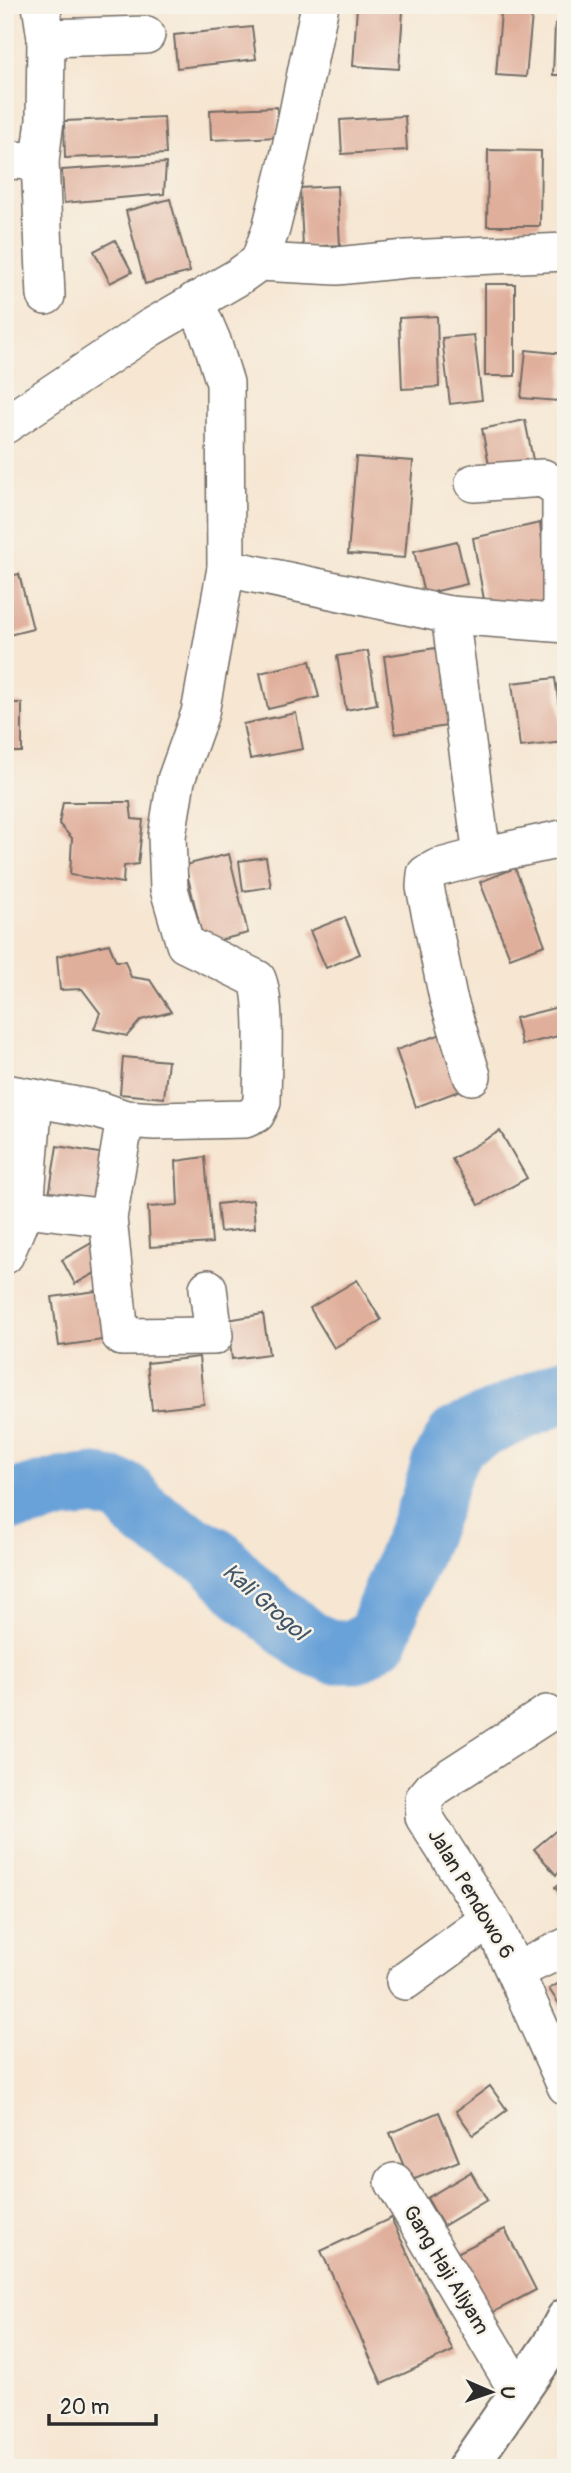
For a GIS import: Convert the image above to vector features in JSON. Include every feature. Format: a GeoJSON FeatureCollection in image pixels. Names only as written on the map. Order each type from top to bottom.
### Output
{"type":"FeatureCollection","features":[{"type":"Feature","properties":{"kind":"street"},"geometry":{"type":"LineString","coordinates":[[5,425],[259,262],[271,229],[289,158],[320,5]]}},
{"type":"Feature","properties":{"kind":"street"},"geometry":{"type":"LineString","coordinates":[[46,296],[23,161],[45,120],[43,22],[146,35]]}},
{"type":"Feature","properties":{"kind":"street"},"geometry":{"type":"LineString","coordinates":[[259,262],[337,266],[406,259],[566,252]]}},
{"type":"Feature","properties":{"kind":"street"},"geometry":{"type":"LineString","coordinates":[[5,1255],[24,1208],[20,1096],[99,1110],[125,1119],[155,1121],[245,1119],[256,1114],[262,1102],[260,985],[257,979],[185,944],[169,889],[167,836],[176,780],[200,713],[226,568],[225,383],[212,341],[195,301]]}},
{"type":"Feature","properties":{"kind":"street"},"geometry":{"type":"LineString","coordinates":[[226,568],[450,615],[564,624],[561,497],[558,488],[543,478],[474,482]]}},
{"type":"Feature","properties":{"kind":"street"},"geometry":{"type":"LineString","coordinates":[[450,615],[482,856]]}},
{"type":"Feature","properties":{"kind":"street"},"geometry":{"type":"LineString","coordinates":[[472,1076],[448,998],[426,874],[431,870],[482,856],[566,838]]}},
{"type":"Feature","properties":{"kind":"street"},"geometry":{"type":"LineString","coordinates":[[125,1119],[108,1218],[118,1332],[121,1337],[214,1336],[208,1288]]}},
{"type":"Feature","properties":{"kind":"street"},"geometry":{"type":"LineString","coordinates":[[24,1208],[108,1218]]}},
{"type":"Feature","properties":{"kind":"street","name":"Jalan Pendowo 6"},"geometry":{"type":"LineString","coordinates":[[547,1714],[433,1788],[424,1800],[424,1816],[489,1919],[516,1970],[566,2086]]}},
{"type":"Feature","properties":{"kind":"street"},"geometry":{"type":"LineString","coordinates":[[405,1981],[489,1919]]}},
{"type":"Feature","properties":{"kind":"street"},"geometry":{"type":"LineString","coordinates":[[516,1970],[566,1947]]}},
{"type":"Feature","properties":{"kind":"street","name":"Gang Haji Aliyam"},"geometry":{"type":"LineString","coordinates":[[394,2182],[519,2393]]}},
{"type":"Feature","properties":{"kind":"street"},"geometry":{"type":"LineString","coordinates":[[467,2468],[551,2346],[566,2318]]}},
{"type":"Feature","properties":{"kind":"building"},"geometry":{"type":"Polygon","coordinates":[[[357,7],[403,11],[399,69],[353,66],[357,7]]]}},
{"type":"Feature","properties":{"kind":"building"},"geometry":{"type":"Polygon","coordinates":[[[501,12],[532,15],[526,77],[496,75],[501,12]]]}},
{"type":"Feature","properties":{"kind":"building"},"geometry":{"type":"Polygon","coordinates":[[[555,24],[566,24],[566,75],[553,75],[555,24]]]}},
{"type":"Feature","properties":{"kind":"building"},"geometry":{"type":"Polygon","coordinates":[[[252,27],[256,59],[177,68],[174,35],[252,27]]]}},
{"type":"Feature","properties":{"kind":"building"},"geometry":{"type":"Polygon","coordinates":[[[277,107],[278,137],[211,140],[210,110],[277,107]]]}},
{"type":"Feature","properties":{"kind":"building"},"geometry":{"type":"Polygon","coordinates":[[[405,116],[407,150],[342,154],[340,120],[405,116]]]}},
{"type":"Feature","properties":{"kind":"building"},"geometry":{"type":"Polygon","coordinates":[[[164,117],[166,154],[65,158],[64,121],[164,117]]]}},
{"type":"Feature","properties":{"kind":"building"},"geometry":{"type":"Polygon","coordinates":[[[488,150],[541,151],[540,226],[487,226],[488,150]]]}},
{"type":"Feature","properties":{"kind":"building"},"geometry":{"type":"Polygon","coordinates":[[[166,163],[164,194],[64,203],[62,170],[166,163]]]}},
{"type":"Feature","properties":{"kind":"building"},"geometry":{"type":"Polygon","coordinates":[[[337,186],[340,245],[303,247],[300,188],[337,186]]]}},
{"type":"Feature","properties":{"kind":"building"},"geometry":{"type":"Polygon","coordinates":[[[170,199],[190,272],[145,284],[126,211],[170,199]]]}},
{"type":"Feature","properties":{"kind":"building"},"geometry":{"type":"Polygon","coordinates":[[[115,240],[132,272],[110,283],[94,251],[115,240]]]}},
{"type":"Feature","properties":{"kind":"building"},"geometry":{"type":"Polygon","coordinates":[[[485,284],[515,284],[515,376],[485,376],[485,284]]]}},
{"type":"Feature","properties":{"kind":"building"},"geometry":{"type":"Polygon","coordinates":[[[437,316],[439,387],[402,389],[399,318],[437,316]]]}},
{"type":"Feature","properties":{"kind":"building"},"geometry":{"type":"Polygon","coordinates":[[[474,335],[482,400],[450,404],[442,338],[474,335]]]}},
{"type":"Feature","properties":{"kind":"building"},"geometry":{"type":"Polygon","coordinates":[[[526,350],[564,354],[559,401],[521,398],[526,350]]]}},
{"type":"Feature","properties":{"kind":"building"},"geometry":{"type":"Polygon","coordinates":[[[525,420],[533,460],[490,470],[482,429],[525,420]]]}},
{"type":"Feature","properties":{"kind":"building"},"geometry":{"type":"Polygon","coordinates":[[[356,457],[413,461],[405,558],[348,554],[356,457]]]}},
{"type":"Feature","properties":{"kind":"building"},"geometry":{"type":"Polygon","coordinates":[[[540,523],[549,602],[486,611],[473,538],[540,523]]]}},
{"type":"Feature","properties":{"kind":"building"},"geometry":{"type":"Polygon","coordinates":[[[457,541],[467,584],[424,594],[414,551],[457,541]]]}},
{"type":"Feature","properties":{"kind":"building"},"geometry":{"type":"Polygon","coordinates":[[[19,574],[33,629],[5,636],[5,577],[19,574]]]}},
{"type":"Feature","properties":{"kind":"building"},"geometry":{"type":"Polygon","coordinates":[[[449,646],[460,724],[395,734],[384,656],[449,646]]]}},
{"type":"Feature","properties":{"kind":"building"},"geometry":{"type":"Polygon","coordinates":[[[368,651],[377,704],[346,710],[337,656],[368,651]]]}},
{"type":"Feature","properties":{"kind":"building"},"geometry":{"type":"Polygon","coordinates":[[[310,661],[319,697],[268,709],[260,673],[310,661]]]}},
{"type":"Feature","properties":{"kind":"building"},"geometry":{"type":"Polygon","coordinates":[[[555,678],[564,742],[520,747],[512,683],[555,678]]]}},
{"type":"Feature","properties":{"kind":"building"},"geometry":{"type":"Polygon","coordinates":[[[5,703],[22,703],[22,752],[5,752],[5,703]]]}},
{"type":"Feature","properties":{"kind":"building"},"geometry":{"type":"Polygon","coordinates":[[[296,713],[303,749],[250,759],[243,724],[296,713]]]}},
{"type":"Feature","properties":{"kind":"building"},"geometry":{"type":"Polygon","coordinates":[[[63,802],[130,802],[132,819],[143,820],[138,864],[124,866],[123,883],[70,875],[72,838],[59,824],[63,802]]]}},
{"type":"Feature","properties":{"kind":"building"},"geometry":{"type":"Polygon","coordinates":[[[229,854],[248,933],[204,944],[185,865],[229,854]]]}},
{"type":"Feature","properties":{"kind":"building"},"geometry":{"type":"Polygon","coordinates":[[[266,857],[271,887],[243,891],[239,861],[266,857]]]}},
{"type":"Feature","properties":{"kind":"building"},"geometry":{"type":"Polygon","coordinates":[[[515,868],[545,945],[510,958],[480,882],[515,868]]]}},
{"type":"Feature","properties":{"kind":"building"},"geometry":{"type":"Polygon","coordinates":[[[345,917],[360,954],[326,968],[310,931],[345,917]]]}},
{"type":"Feature","properties":{"kind":"building"},"geometry":{"type":"Polygon","coordinates":[[[109,944],[116,961],[125,961],[131,977],[150,980],[171,1012],[141,1020],[127,1036],[94,1029],[100,1013],[82,989],[60,990],[57,956],[109,944]]]}},
{"type":"Feature","properties":{"kind":"building"},"geometry":{"type":"Polygon","coordinates":[[[566,1005],[566,1034],[522,1045],[515,1018],[566,1005]]]}},
{"type":"Feature","properties":{"kind":"building"},"geometry":{"type":"Polygon","coordinates":[[[447,1032],[467,1088],[416,1107],[396,1050],[447,1032]]]}},
{"type":"Feature","properties":{"kind":"building"},"geometry":{"type":"Polygon","coordinates":[[[123,1057],[168,1061],[164,1098],[120,1094],[123,1057]]]}},
{"type":"Feature","properties":{"kind":"building"},"geometry":{"type":"Polygon","coordinates":[[[500,1131],[527,1178],[479,1205],[452,1159],[500,1131]]]}},
{"type":"Feature","properties":{"kind":"building"},"geometry":{"type":"Polygon","coordinates":[[[57,1146],[111,1155],[100,1212],[48,1202],[57,1146]]]}},
{"type":"Feature","properties":{"kind":"building"},"geometry":{"type":"Polygon","coordinates":[[[205,1157],[212,1243],[150,1247],[148,1207],[178,1205],[176,1161],[205,1157]]]}},
{"type":"Feature","properties":{"kind":"building"},"geometry":{"type":"Polygon","coordinates":[[[253,1200],[255,1228],[220,1232],[217,1204],[253,1200]]]}},
{"type":"Feature","properties":{"kind":"building"},"geometry":{"type":"Polygon","coordinates":[[[97,1240],[110,1265],[75,1284],[62,1260],[97,1240]]]}},
{"type":"Feature","properties":{"kind":"building"},"geometry":{"type":"Polygon","coordinates":[[[357,1280],[381,1320],[334,1348],[310,1308],[357,1280]]]}},
{"type":"Feature","properties":{"kind":"building"},"geometry":{"type":"Polygon","coordinates":[[[104,1290],[110,1339],[59,1346],[52,1297],[104,1290]]]}},
{"type":"Feature","properties":{"kind":"building"},"geometry":{"type":"Polygon","coordinates":[[[263,1314],[269,1354],[232,1359],[227,1320],[263,1314]]]}},
{"type":"Feature","properties":{"kind":"building"},"geometry":{"type":"Polygon","coordinates":[[[199,1357],[204,1404],[152,1410],[147,1363],[199,1357]]]}},
{"type":"Feature","properties":{"kind":"building"},"geometry":{"type":"Polygon","coordinates":[[[565,1823],[566,1867],[556,1875],[534,1849],[565,1823]]]}},
{"type":"Feature","properties":{"kind":"building"},"geometry":{"type":"Polygon","coordinates":[[[566,1880],[566,1903],[555,1887],[566,1880]]]}},
{"type":"Feature","properties":{"kind":"building"},"geometry":{"type":"Polygon","coordinates":[[[566,1979],[566,2014],[549,1989],[566,1979]]]}},
{"type":"Feature","properties":{"kind":"building"},"geometry":{"type":"Polygon","coordinates":[[[490,2086],[507,2110],[473,2135],[456,2111],[490,2086]]]}},
{"type":"Feature","properties":{"kind":"building"},"geometry":{"type":"Polygon","coordinates":[[[439,2112],[459,2161],[410,2181],[390,2133],[439,2112]]]}},
{"type":"Feature","properties":{"kind":"building"},"geometry":{"type":"Polygon","coordinates":[[[471,2172],[487,2200],[443,2226],[427,2198],[471,2172]]]}},
{"type":"Feature","properties":{"kind":"building"},"geometry":{"type":"Polygon","coordinates":[[[391,2218],[453,2351],[382,2384],[321,2251],[391,2218]]]}},
{"type":"Feature","properties":{"kind":"building"},"geometry":{"type":"Polygon","coordinates":[[[505,2229],[536,2290],[488,2315],[457,2253],[505,2229]]]}},
{"type":"Feature","properties":{"kind":"waterway","name":"Kali Grogol"},"geometry":{"type":"LineString","coordinates":[[5,1500],[96,1485],[125,1493],[144,1515],[215,1558],[249,1594],[309,1642],[333,1652],[355,1652],[379,1636],[431,1503],[442,1466],[457,1438],[566,1389]]}}]}
